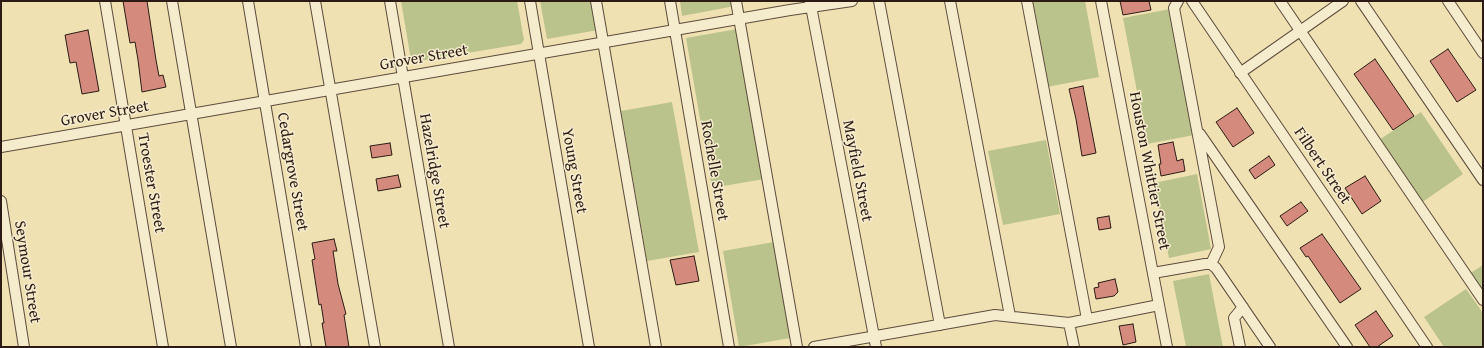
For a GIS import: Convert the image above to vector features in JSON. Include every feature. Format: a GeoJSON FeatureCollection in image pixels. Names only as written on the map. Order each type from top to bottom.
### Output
{"type":"FeatureCollection","features":[{"type":"Feature","properties":{"kind":"street","name":"Troester Street"},"geometry":{"type":"LineString","coordinates":[[105,1],[163,347]]}},
{"type":"Feature","properties":{"kind":"street"},"geometry":{"type":"LineString","coordinates":[[172,1],[231,347]]}},
{"type":"Feature","properties":{"kind":"street","name":"Cedargrove Street"},"geometry":{"type":"LineString","coordinates":[[248,1],[306,347]]}},
{"type":"Feature","properties":{"kind":"street"},"geometry":{"type":"LineString","coordinates":[[315,1],[374,347]]}},
{"type":"Feature","properties":{"kind":"street","name":"Hazelridge Street"},"geometry":{"type":"LineString","coordinates":[[390,1],[449,347]]}},
{"type":"Feature","properties":{"kind":"street","name":"Young Street"},"geometry":{"type":"LineString","coordinates":[[530,1],[589,347]]}},
{"type":"Feature","properties":{"kind":"street"},"geometry":{"type":"LineString","coordinates":[[596,1],[656,347]]}},
{"type":"Feature","properties":{"kind":"street","name":"Rochelle Street"},"geometry":{"type":"LineString","coordinates":[[670,1],[728,347]]}},
{"type":"Feature","properties":{"kind":"street"},"geometry":{"type":"LineString","coordinates":[[736,1],[796,347]]}},
{"type":"Feature","properties":{"kind":"street","name":"Grover Street"},"geometry":{"type":"LineString","coordinates":[[1,147],[539,54],[810,4],[852,1]]}},
{"type":"Feature","properties":{"kind":"street"},"geometry":{"type":"LineString","coordinates":[[879,1],[940,325]]}},
{"type":"Feature","properties":{"kind":"street"},"geometry":{"type":"LineString","coordinates":[[950,1],[1010,316]]}},
{"type":"Feature","properties":{"kind":"street"},"geometry":{"type":"LineString","coordinates":[[1027,1],[1087,319]]}},
{"type":"Feature","properties":{"kind":"street","name":"Houston Whittier Street"},"geometry":{"type":"LineString","coordinates":[[1101,1],[1167,347]]}},
{"type":"Feature","properties":{"kind":"street"},"geometry":{"type":"LineString","coordinates":[[1178,1],[1174,8],[1219,247],[1211,264]]}},
{"type":"Feature","properties":{"kind":"street","name":"Filbert Street"},"geometry":{"type":"LineString","coordinates":[[1192,1],[1427,347]]}},
{"type":"Feature","properties":{"kind":"street"},"geometry":{"type":"LineString","coordinates":[[1280,1],[1483,300]]}},
{"type":"Feature","properties":{"kind":"street"},"geometry":{"type":"LineString","coordinates":[[1240,73],[1343,1]]}},
{"type":"Feature","properties":{"kind":"street"},"geometry":{"type":"LineString","coordinates":[[1361,1],[1483,180]]}},
{"type":"Feature","properties":{"kind":"street"},"geometry":{"type":"LineString","coordinates":[[1448,1],[1483,53]]}},
{"type":"Feature","properties":{"kind":"street","name":"Mayfield Street"},"geometry":{"type":"LineString","coordinates":[[810,4],[876,347]]}},
{"type":"Feature","properties":{"kind":"street"},"geometry":{"type":"LineString","coordinates":[[1197,131],[1347,347]]}},
{"type":"Feature","properties":{"kind":"street","name":"Seymour Street"},"geometry":{"type":"LineString","coordinates":[[1,201],[24,347]]}},
{"type":"Feature","properties":{"kind":"street"},"geometry":{"type":"LineString","coordinates":[[1153,273],[1211,264],[1216,268],[1270,347]]}},
{"type":"Feature","properties":{"kind":"street"},"geometry":{"type":"LineString","coordinates":[[814,347],[995,316],[1010,316],[1069,323],[1159,305]]}},
{"type":"Feature","properties":{"kind":"street"},"geometry":{"type":"LineString","coordinates":[[1240,347],[1234,318],[1243,307]]}},
{"type":"Feature","properties":{"kind":"street"},"geometry":{"type":"LineString","coordinates":[[1069,323],[1074,347]]}},
{"type":"Feature","properties":{"kind":"green space"},"geometry":{"type":"Polygon","coordinates":[[[401,1],[517,1],[524,40],[521,44],[414,62],[411,60],[401,1]]]}},
{"type":"Feature","properties":{"kind":"green space"},"geometry":{"type":"Polygon","coordinates":[[[540,1],[593,1],[598,30],[547,39],[540,1]]]}},
{"type":"Feature","properties":{"kind":"green space"},"geometry":{"type":"Polygon","coordinates":[[[680,1],[734,1],[735,6],[682,16],[680,1]]]}},
{"type":"Feature","properties":{"kind":"green space"},"geometry":{"type":"Polygon","coordinates":[[[1031,1],[1085,1],[1099,77],[1047,87],[1031,1]]]}},
{"type":"Feature","properties":{"kind":"green space"},"geometry":{"type":"Polygon","coordinates":[[[1170,9],[1194,135],[1147,144],[1123,18],[1170,9]]]}},
{"type":"Feature","properties":{"kind":"green space"},"geometry":{"type":"Polygon","coordinates":[[[737,29],[764,179],[712,188],[686,38],[737,29]]]}},
{"type":"Feature","properties":{"kind":"green space"},"geometry":{"type":"Polygon","coordinates":[[[672,102],[699,252],[647,261],[621,111],[672,102]]]}},
{"type":"Feature","properties":{"kind":"green space"},"geometry":{"type":"Polygon","coordinates":[[[1421,112],[1463,174],[1421,203],[1379,140],[1421,112]]]}},
{"type":"Feature","properties":{"kind":"green space"},"geometry":{"type":"Polygon","coordinates":[[[1046,140],[1060,214],[1003,225],[988,151],[1046,140]]]}},
{"type":"Feature","properties":{"kind":"green space"},"geometry":{"type":"Polygon","coordinates":[[[1197,174],[1211,249],[1169,258],[1154,183],[1197,174]]]}},
{"type":"Feature","properties":{"kind":"green space"},"geometry":{"type":"Polygon","coordinates":[[[774,242],[790,338],[739,347],[723,251],[774,242]]]}},
{"type":"Feature","properties":{"kind":"green space"},"geometry":{"type":"Polygon","coordinates":[[[1483,265],[1483,295],[1469,274],[1483,265]]]}},
{"type":"Feature","properties":{"kind":"green space"},"geometry":{"type":"Polygon","coordinates":[[[1209,274],[1223,347],[1186,347],[1173,281],[1209,274]]]}},
{"type":"Feature","properties":{"kind":"green space"},"geometry":{"type":"Polygon","coordinates":[[[1466,289],[1483,313],[1483,347],[1444,347],[1424,317],[1466,289]]]}},
{"type":"Feature","properties":{"kind":"building"},"geometry":{"type":"Polygon","coordinates":[[[123,1],[147,1],[159,76],[163,75],[166,87],[142,92],[135,42],[130,43],[123,1]]]}},
{"type":"Feature","properties":{"kind":"building"},"geometry":{"type":"Polygon","coordinates":[[[1120,1],[1149,1],[1151,10],[1123,15],[1120,1]]]}},
{"type":"Feature","properties":{"kind":"building"},"geometry":{"type":"Polygon","coordinates":[[[88,30],[99,91],[82,94],[76,62],[70,63],[65,35],[88,30]]]}},
{"type":"Feature","properties":{"kind":"building"},"geometry":{"type":"Polygon","coordinates":[[[1448,49],[1476,90],[1457,102],[1430,61],[1448,49]]]}},
{"type":"Feature","properties":{"kind":"building"},"geometry":{"type":"Polygon","coordinates":[[[1375,59],[1414,116],[1393,130],[1354,74],[1375,59]]]}},
{"type":"Feature","properties":{"kind":"building"},"geometry":{"type":"Polygon","coordinates":[[[1083,86],[1096,153],[1082,156],[1069,89],[1083,86]]]}},
{"type":"Feature","properties":{"kind":"building"},"geometry":{"type":"Polygon","coordinates":[[[1237,108],[1254,133],[1233,147],[1216,122],[1237,108]]]}},
{"type":"Feature","properties":{"kind":"building"},"geometry":{"type":"Polygon","coordinates":[[[1173,142],[1177,161],[1183,159],[1185,171],[1161,176],[1158,145],[1173,142]]]}},
{"type":"Feature","properties":{"kind":"building"},"geometry":{"type":"Polygon","coordinates":[[[390,143],[392,155],[372,158],[370,146],[390,143]]]}},
{"type":"Feature","properties":{"kind":"building"},"geometry":{"type":"Polygon","coordinates":[[[1269,156],[1275,165],[1255,179],[1249,170],[1269,156]]]}},
{"type":"Feature","properties":{"kind":"building"},"geometry":{"type":"Polygon","coordinates":[[[398,175],[401,187],[378,191],[376,179],[398,175]]]}},
{"type":"Feature","properties":{"kind":"building"},"geometry":{"type":"Polygon","coordinates":[[[1365,176],[1381,201],[1362,214],[1345,188],[1365,176]]]}},
{"type":"Feature","properties":{"kind":"building"},"geometry":{"type":"Polygon","coordinates":[[[1301,202],[1308,211],[1287,226],[1280,216],[1301,202]]]}},
{"type":"Feature","properties":{"kind":"building"},"geometry":{"type":"Polygon","coordinates":[[[1109,216],[1111,228],[1099,230],[1097,218],[1109,216]]]}},
{"type":"Feature","properties":{"kind":"building"},"geometry":{"type":"Polygon","coordinates":[[[1322,234],[1361,289],[1340,303],[1308,256],[1306,257],[1300,248],[1322,234]]]}},
{"type":"Feature","properties":{"kind":"building"},"geometry":{"type":"Polygon","coordinates":[[[334,239],[337,251],[333,251],[338,284],[346,314],[344,315],[349,347],[326,347],[322,323],[324,323],[321,304],[319,305],[312,260],[315,259],[312,243],[334,239]]]}},
{"type":"Feature","properties":{"kind":"building"},"geometry":{"type":"Polygon","coordinates":[[[694,256],[699,281],[676,285],[670,260],[694,256]]]}},
{"type":"Feature","properties":{"kind":"building"},"geometry":{"type":"Polygon","coordinates":[[[1115,279],[1118,292],[1114,296],[1096,299],[1094,288],[1099,287],[1098,283],[1115,279]]]}},
{"type":"Feature","properties":{"kind":"building"},"geometry":{"type":"Polygon","coordinates":[[[1376,311],[1393,336],[1377,347],[1370,347],[1355,325],[1376,311]]]}},
{"type":"Feature","properties":{"kind":"building"},"geometry":{"type":"Polygon","coordinates":[[[1133,324],[1136,342],[1123,345],[1119,326],[1133,324]]]}}]}
